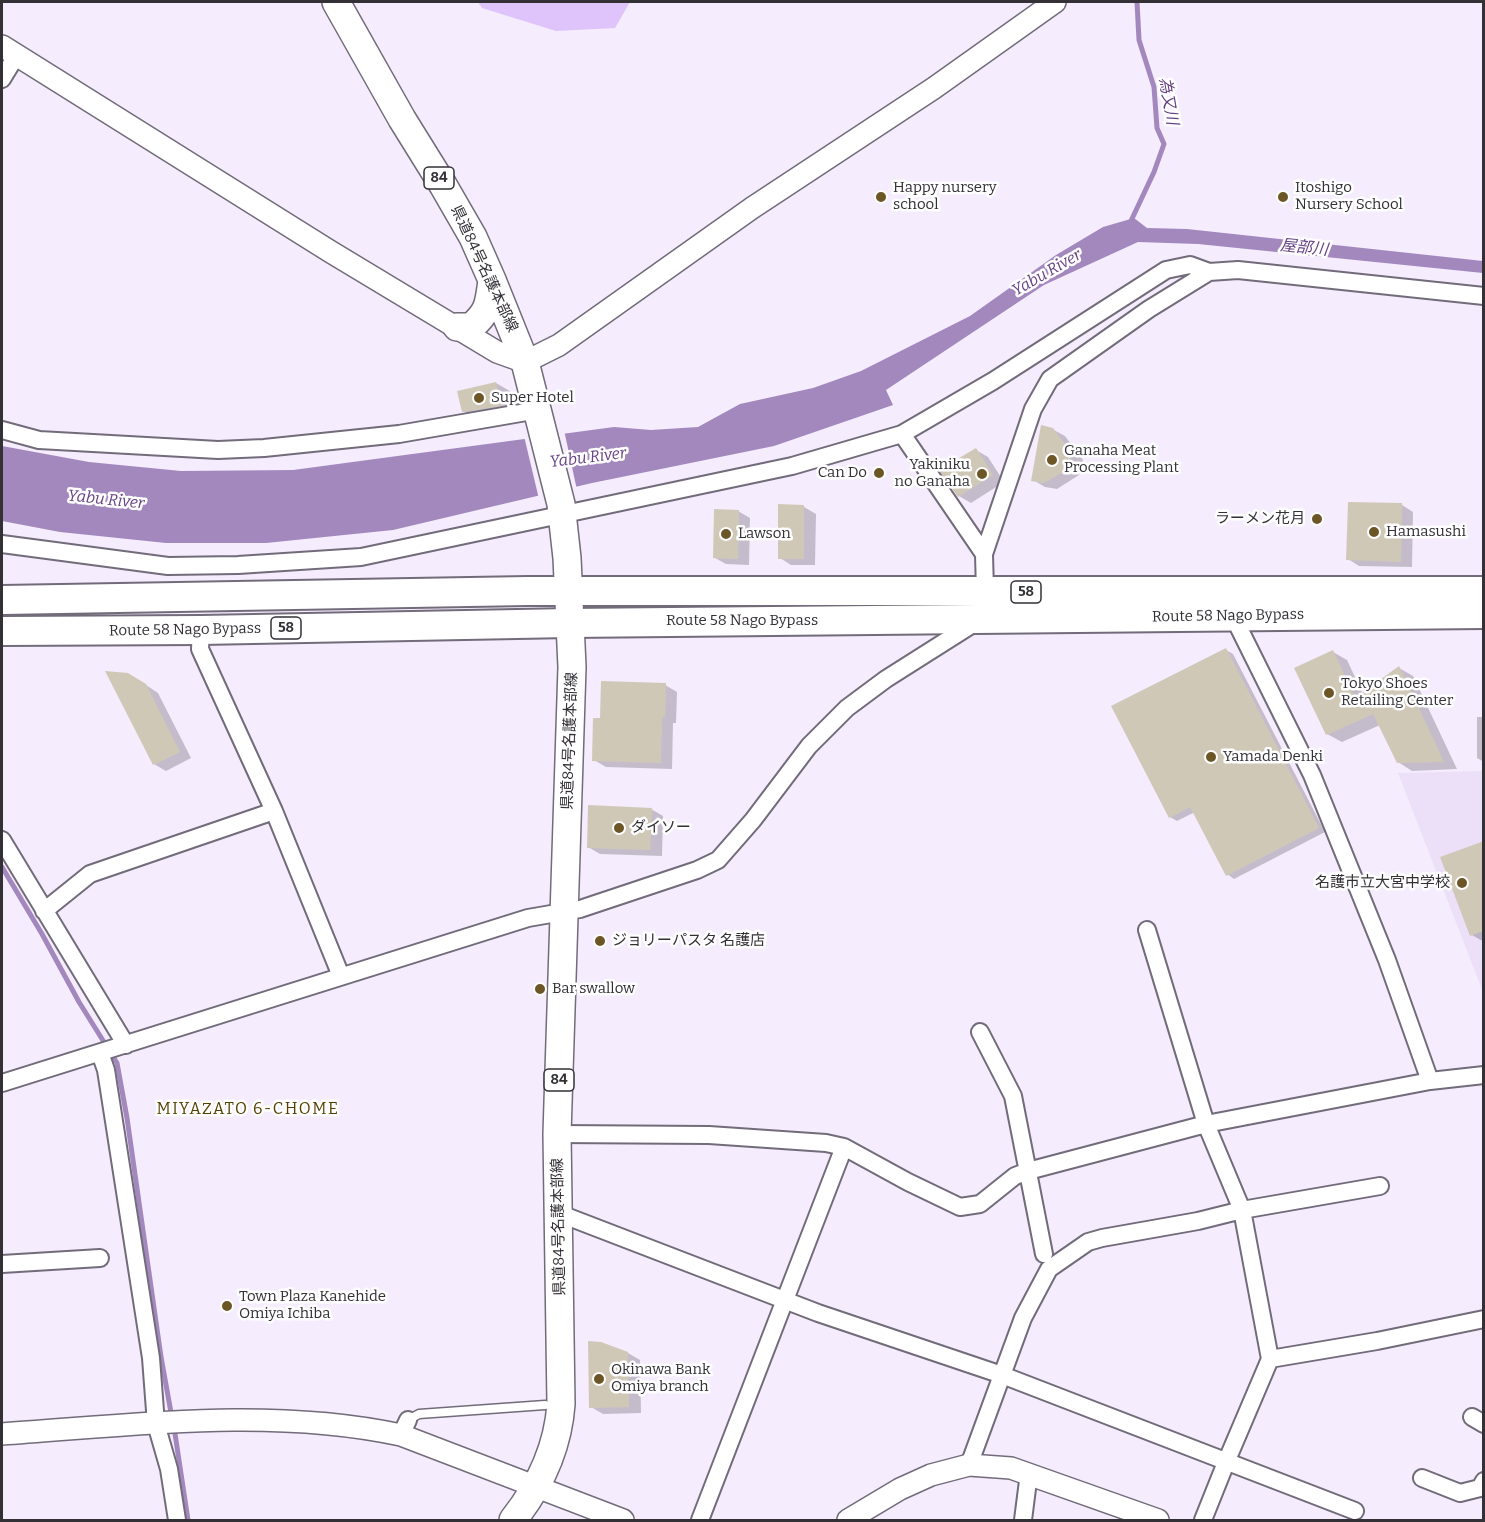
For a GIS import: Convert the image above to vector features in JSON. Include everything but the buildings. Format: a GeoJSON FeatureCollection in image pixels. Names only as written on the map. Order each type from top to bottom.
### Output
{"type":"FeatureCollection","features":[{"type":"Feature","properties":{"kind":"highway","name":"Route 58 Nago Bypass"},"geometry":{"type":"LineString","coordinates":[[2,631],[201,630],[570,622],[983,606],[1484,591]]}},
{"type":"Feature","properties":{"kind":"highway","name":"Route 58 Nago Bypass"},"geometry":{"type":"LineString","coordinates":[[2,600],[569,592],[1233,616],[1484,614]]}},
{"type":"Feature","properties":{"kind":"main road","name":"県道84号名護本部線"},"geometry":{"type":"LineString","coordinates":[[336,2],[402,119],[473,237],[525,362],[561,509],[569,592],[572,667],[557,1134],[561,1404],[553,1450],[536,1488],[513,1521]]}},
{"type":"Feature","properties":{"kind":"main road"},"geometry":{"type":"LineString","coordinates":[[458,327],[471,327],[488,309],[492,280]]}},
{"type":"Feature","properties":{"kind":"street"},"geometry":{"type":"LineString","coordinates":[[2,79],[9,51],[331,252],[497,352],[525,362],[559,345],[752,208],[934,88],[1055,2]]}},
{"type":"Feature","properties":{"kind":"street"},"geometry":{"type":"LineString","coordinates":[[2,544],[168,566],[238,565],[362,557],[561,509],[792,465],[902,434],[993,381],[1166,270],[1190,265],[1209,272],[1238,270],[1484,296]]}},
{"type":"Feature","properties":{"kind":"street"},"geometry":{"type":"LineString","coordinates":[[2,1083],[528,918],[580,909],[638,891],[718,860],[753,820],[809,746],[848,708],[983,606],[984,554],[1033,409],[1050,379],[1149,309],[1209,272]]}},
{"type":"Feature","properties":{"kind":"street"},"geometry":{"type":"LineString","coordinates":[[2,430],[39,440],[218,450],[264,448],[399,434],[539,414]]}},
{"type":"Feature","properties":{"kind":"street"},"geometry":{"type":"LineString","coordinates":[[902,434],[984,554]]}},
{"type":"Feature","properties":{"kind":"street"},"geometry":{"type":"LineString","coordinates":[[168,566],[170,598]]}},
{"type":"Feature","properties":{"kind":"street"},"geometry":{"type":"LineString","coordinates":[[1233,616],[1312,775],[1388,960],[1430,1081]]}},
{"type":"Feature","properties":{"kind":"street"},"geometry":{"type":"LineString","coordinates":[[201,630],[200,649],[274,811],[341,976]]}},
{"type":"Feature","properties":{"kind":"street"},"geometry":{"type":"LineString","coordinates":[[44,911],[90,874],[274,811]]}},
{"type":"Feature","properties":{"kind":"street"},"geometry":{"type":"LineString","coordinates":[[2,840],[126,1045]]}},
{"type":"Feature","properties":{"kind":"street"},"geometry":{"type":"LineString","coordinates":[[1147,930],[1206,1124],[1242,1210],[1270,1359],[1203,1521]]}},
{"type":"Feature","properties":{"kind":"street"},"geometry":{"type":"LineString","coordinates":[[980,1032],[1013,1096],[1044,1254]]}},
{"type":"Feature","properties":{"kind":"street"},"geometry":{"type":"LineString","coordinates":[[100,1053],[106,1071],[151,1358],[167,1423],[169,1469],[177,1521]]}},
{"type":"Feature","properties":{"kind":"street"},"geometry":{"type":"LineString","coordinates":[[557,1134],[709,1136],[826,1143],[844,1147],[960,1207],[980,1204],[1014,1176],[1028,1171],[1206,1124],[1430,1081],[1484,1075]]}},
{"type":"Feature","properties":{"kind":"street"},"geometry":{"type":"LineString","coordinates":[[700,1521],[844,1147]]}},
{"type":"Feature","properties":{"kind":"street"},"geometry":{"type":"LineString","coordinates":[[969,1465],[1023,1318],[1049,1269],[1068,1254],[1088,1242],[1198,1221],[1242,1210],[1380,1186]]}},
{"type":"Feature","properties":{"kind":"street"},"geometry":{"type":"LineString","coordinates":[[558,1213],[786,1300],[1002,1375],[1355,1511]]}},
{"type":"Feature","properties":{"kind":"street"},"geometry":{"type":"LineString","coordinates":[[2,1264],[100,1258]]}},
{"type":"Feature","properties":{"kind":"street"},"geometry":{"type":"LineString","coordinates":[[1270,1359],[1377,1341],[1484,1319]]}},
{"type":"Feature","properties":{"kind":"street"},"geometry":{"type":"LineString","coordinates":[[2,1434],[248,1420],[306,1421],[376,1430],[404,1427],[536,1488],[623,1521]]}},
{"type":"Feature","properties":{"kind":"street"},"geometry":{"type":"LineString","coordinates":[[848,1521],[900,1489],[931,1475],[969,1465],[1011,1468],[1029,1473],[1158,1521]]}},
{"type":"Feature","properties":{"kind":"street"},"geometry":{"type":"LineString","coordinates":[[1023,1521],[1029,1473]]}},
{"type":"Feature","properties":{"kind":"street"},"geometry":{"type":"LineString","coordinates":[[1422,1478],[1460,1493],[1480,1488],[1484,1480]]}},
{"type":"Feature","properties":{"kind":"lane"},"geometry":{"type":"LineString","coordinates":[[404,1427],[419,1414],[545,1405]]}},
{"type":"Feature","properties":{"kind":"shaded area"},"geometry":{"type":"Polygon","coordinates":[[[478,2],[630,2],[615,28],[556,31],[482,8],[478,2]]]}},
{"type":"Feature","properties":{"kind":"shaded area","name":"名護市立大宮中学校"},"geometry":{"type":"Polygon","coordinates":[[[1483,771],[1483,992],[1398,773],[1483,771]]]}},
{"type":"Feature","properties":{"kind":"water"},"geometry":{"type":"Polygon","coordinates":[[[1134,218],[1147,228],[1187,229],[1483,261],[1483,273],[1198,244],[1138,242],[1044,285],[886,390],[893,405],[774,446],[592,483],[393,530],[266,543],[166,543],[60,532],[2,521],[2,446],[89,462],[181,471],[293,470],[614,427],[651,430],[698,427],[740,404],[813,388],[861,371],[970,316],[1056,255],[1103,227],[1134,218]]]}},
{"type":"Feature","properties":{"kind":"pier"},"geometry":{"type":"Polygon","coordinates":[[[564,430],[577,490],[539,499],[524,436],[564,430]]]}},
{"type":"Feature","properties":{"kind":"waterway","name":"為又川"},"geometry":{"type":"LineString","coordinates":[[1130,223],[1154,172],[1164,144],[1157,128],[1154,87],[1139,40],[1137,2]]}},
{"type":"Feature","properties":{"kind":"waterway"},"geometry":{"type":"LineString","coordinates":[[2,867],[79,1002],[117,1063],[172,1418]]}},
{"type":"Feature","properties":{"kind":"waterway"},"geometry":{"type":"LineString","coordinates":[[174,1427],[188,1520]]}},
{"type":"Feature","properties":{"kind":"place","name":"Happy nursery school"},"geometry":{"type":"Point","coordinates":[881,197]}},
{"type":"Feature","properties":{"kind":"place","name":"Itoshigo Nursery School"},"geometry":{"type":"Point","coordinates":[1283,197]}},
{"type":"Feature","properties":{"kind":"place","name":"Super Hotel"},"geometry":{"type":"Point","coordinates":[479,398]}},
{"type":"Feature","properties":{"kind":"place","name":"Ganaha Meat Processing Plant"},"geometry":{"type":"Point","coordinates":[1052,460]}},
{"type":"Feature","properties":{"kind":"place","name":"Can Do"},"geometry":{"type":"Point","coordinates":[879,473]}},
{"type":"Feature","properties":{"kind":"place","name":"Yakiniku no Ganaha"},"geometry":{"type":"Point","coordinates":[982,474]}},
{"type":"Feature","properties":{"kind":"place","name":"ラーメン花月"},"geometry":{"type":"Point","coordinates":[1317,519]}},
{"type":"Feature","properties":{"kind":"place","name":"Hamasushi"},"geometry":{"type":"Point","coordinates":[1374,532]}},
{"type":"Feature","properties":{"kind":"place","name":"Lawson"},"geometry":{"type":"Point","coordinates":[726,534]}},
{"type":"Feature","properties":{"kind":"place","name":"Tokyo Shoes Retailing Center"},"geometry":{"type":"Point","coordinates":[1329,693]}},
{"type":"Feature","properties":{"kind":"place","name":"Yamada Denki"},"geometry":{"type":"Point","coordinates":[1211,757]}},
{"type":"Feature","properties":{"kind":"place","name":"ダイソー"},"geometry":{"type":"Point","coordinates":[619,828]}},
{"type":"Feature","properties":{"kind":"place","name":"名護市立大宮中学校"},"geometry":{"type":"Point","coordinates":[1462,883]}},
{"type":"Feature","properties":{"kind":"place","name":"ジョリーパスタ 名護店"},"geometry":{"type":"Point","coordinates":[600,941]}},
{"type":"Feature","properties":{"kind":"place","name":"Bar swallow"},"geometry":{"type":"Point","coordinates":[540,989]}},
{"type":"Feature","properties":{"kind":"place","name":"Town Plaza Kanehide Omiya Ichiba"},"geometry":{"type":"Point","coordinates":[227,1306]}},
{"type":"Feature","properties":{"kind":"place","name":"Okinawa Bank Omiya branch"},"geometry":{"type":"Point","coordinates":[599,1379]}},
{"type":"Feature","properties":{"kind":"district","name":"MIYAZATO 6-CHOME"},"geometry":{"type":"Point","coordinates":[248,1110]}},
{"type":"Feature","properties":{"kind":"water label","name":"屋部川"},"geometry":{"type":"Point","coordinates":[1304,248]}},
{"type":"Feature","properties":{"kind":"water label","name":"Yabu River"},"geometry":{"type":"Point","coordinates":[1047,273]}},
{"type":"Feature","properties":{"kind":"water label","name":"Yabu River"},"geometry":{"type":"Point","coordinates":[588,458]}},
{"type":"Feature","properties":{"kind":"water label","name":"Yabu River"},"geometry":{"type":"Point","coordinates":[106,500]}}]}
